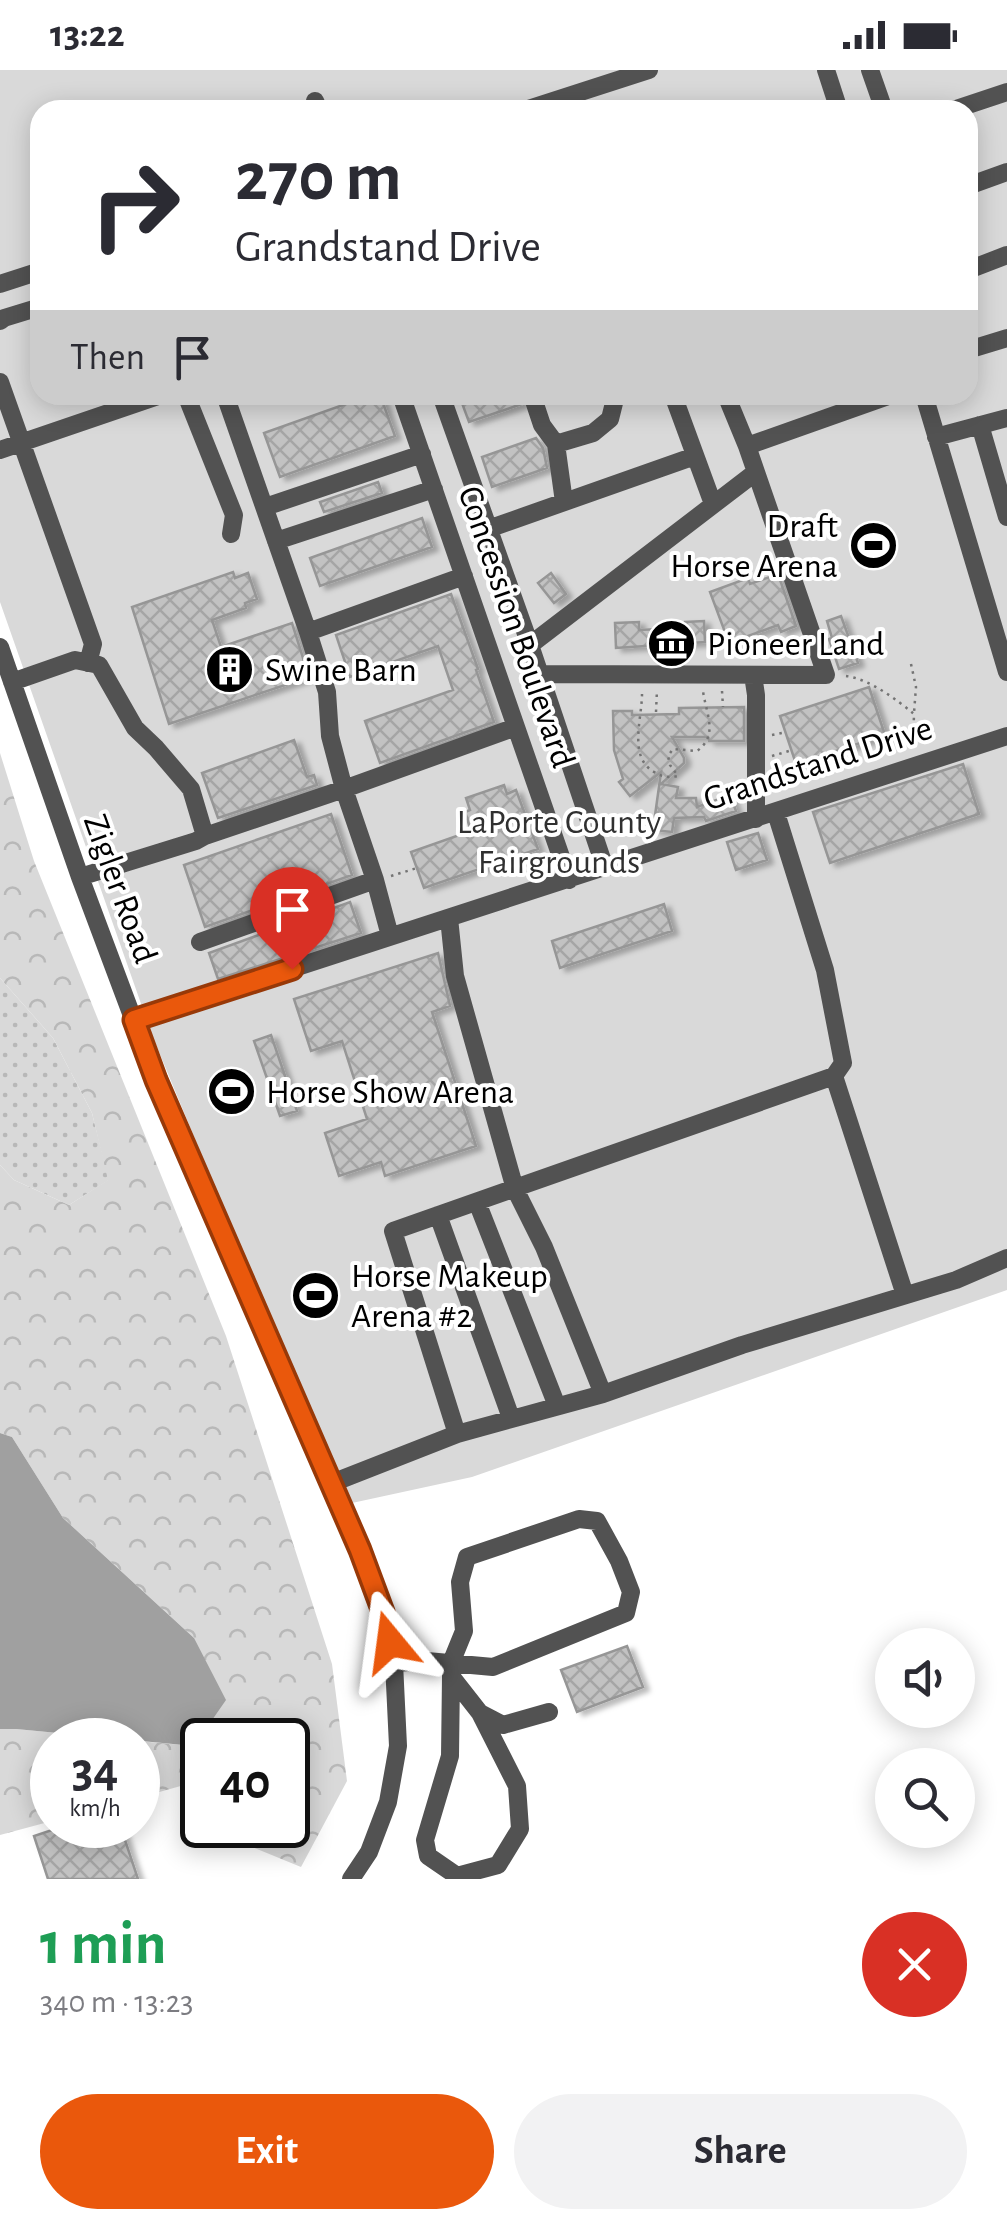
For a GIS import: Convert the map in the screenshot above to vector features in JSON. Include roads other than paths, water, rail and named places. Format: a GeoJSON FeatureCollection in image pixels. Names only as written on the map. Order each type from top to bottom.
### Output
{"type":"FeatureCollection","features":[{"type":"Feature","properties":{"kind":"street"},"geometry":{"type":"LineString","coordinates":[[556,100],[649,70]]}},
{"type":"Feature","properties":{"kind":"street"},"geometry":{"type":"LineString","coordinates":[[826,70],[835,100]]}},
{"type":"Feature","properties":{"kind":"street"},"geometry":{"type":"LineString","coordinates":[[870,70],[880,100]]}},
{"type":"Feature","properties":{"kind":"street"},"geometry":{"type":"LineString","coordinates":[[978,102],[1007,92]]}},
{"type":"Feature","properties":{"kind":"street"},"geometry":{"type":"LineString","coordinates":[[978,182],[1007,172]]}},
{"type":"Feature","properties":{"kind":"street"},"geometry":{"type":"LineString","coordinates":[[978,266],[1007,255]]}},
{"type":"Feature","properties":{"kind":"street"},"geometry":{"type":"LineString","coordinates":[[0,284],[30,274]]}},
{"type":"Feature","properties":{"kind":"street"},"geometry":{"type":"LineString","coordinates":[[0,321],[30,310]]}},
{"type":"Feature","properties":{"kind":"street"},"geometry":{"type":"LineString","coordinates":[[978,347],[1007,338]]}},
{"type":"Feature","properties":{"kind":"street"},"geometry":{"type":"LineString","coordinates":[[0,382],[93,644],[88,663]]}},
{"type":"Feature","properties":{"kind":"street"},"geometry":{"type":"LineString","coordinates":[[0,450],[131,405]]}},
{"type":"Feature","properties":{"kind":"street"},"geometry":{"type":"LineString","coordinates":[[190,405],[234,515],[231,534]]}},
{"type":"Feature","properties":{"kind":"street"},"geometry":{"type":"LineString","coordinates":[[229,405],[327,692],[330,736],[390,936]]}},
{"type":"Feature","properties":{"kind":"street","name":"Concession Boulevard"},"geometry":{"type":"LineString","coordinates":[[405,405],[569,880]]}},
{"type":"Feature","properties":{"kind":"street"},"geometry":{"type":"LineString","coordinates":[[445,405],[605,868]]}},
{"type":"Feature","properties":{"kind":"street"},"geometry":{"type":"LineString","coordinates":[[535,405],[542,425],[556,444],[564,502]]}},
{"type":"Feature","properties":{"kind":"street"},"geometry":{"type":"LineString","coordinates":[[556,444],[593,433],[610,419],[614,405]]}},
{"type":"Feature","properties":{"kind":"street"},"geometry":{"type":"LineString","coordinates":[[677,405],[713,504]]}},
{"type":"Feature","properties":{"kind":"street"},"geometry":{"type":"LineString","coordinates":[[539,674],[826,675],[730,405]]}},
{"type":"Feature","properties":{"kind":"street"},"geometry":{"type":"LineString","coordinates":[[747,446],[863,405]]}},
{"type":"Feature","properties":{"kind":"street"},"geometry":{"type":"LineString","coordinates":[[927,405],[1007,672]]}},
{"type":"Feature","properties":{"kind":"street"},"geometry":{"type":"LineString","coordinates":[[936,436],[1007,418]]}},
{"type":"Feature","properties":{"kind":"street"},"geometry":{"type":"LineString","coordinates":[[980,425],[1007,516]]}},
{"type":"Feature","properties":{"kind":"street"},"geometry":{"type":"LineString","coordinates":[[262,500],[422,454]]}},
{"type":"Feature","properties":{"kind":"street"},"geometry":{"type":"LineString","coordinates":[[488,529],[695,456]]}},
{"type":"Feature","properties":{"kind":"street"},"geometry":{"type":"LineString","coordinates":[[530,645],[756,472]]}},
{"type":"Feature","properties":{"kind":"street"},"geometry":{"type":"LineString","coordinates":[[276,541],[434,489]]}},
{"type":"Feature","properties":{"kind":"street"},"geometry":{"type":"LineString","coordinates":[[308,632],[464,576]]}},
{"type":"Feature","properties":{"kind":"street","name":"Zigler Road"},"geometry":{"type":"LineString","coordinates":[[0,647],[156,1080],[332,1483],[386,1620],[394,1663],[398,1746],[388,1802],[370,1852],[352,1879]]}},
{"type":"Feature","properties":{"kind":"street"},"geometry":{"type":"LineString","coordinates":[[12,682],[75,660],[99,665],[136,728],[191,789],[205,836]]}},
{"type":"Feature","properties":{"kind":"street"},"geometry":{"type":"LineString","coordinates":[[753,675],[756,819]]}},
{"type":"Feature","properties":{"kind":"street"},"geometry":{"type":"LineString","coordinates":[[80,877],[196,841],[516,727]]}},
{"type":"Feature","properties":{"kind":"street","name":"Grandstand Drive"},"geometry":{"type":"LineString","coordinates":[[134,1020],[1007,736]]}},
{"type":"Feature","properties":{"kind":"street"},"geometry":{"type":"LineString","coordinates":[[457,1434],[394,1231],[834,1076],[842,1062],[824,970],[776,813]]}},
{"type":"Feature","properties":{"kind":"street"},"geometry":{"type":"LineString","coordinates":[[200,942],[375,880]]}},
{"type":"Feature","properties":{"kind":"street"},"geometry":{"type":"LineString","coordinates":[[449,918],[455,976],[515,1189],[556,1276],[603,1394]]}},
{"type":"Feature","properties":{"kind":"street"},"geometry":{"type":"LineString","coordinates":[[834,1076],[905,1296]]}},
{"type":"Feature","properties":{"kind":"street"},"geometry":{"type":"LineString","coordinates":[[477,1202],[556,1406]]}},
{"type":"Feature","properties":{"kind":"street"},"geometry":{"type":"LineString","coordinates":[[438,1215],[511,1418]]}},
{"type":"Feature","properties":{"kind":"street"},"geometry":{"type":"LineString","coordinates":[[332,1483],[457,1434],[603,1394],[742,1345],[956,1280],[1007,1258]]}},
{"type":"Feature","properties":{"kind":"street"},"geometry":{"type":"LineString","coordinates":[[394,1663],[427,1661],[451,1670],[494,1668],[626,1613],[631,1592],[598,1521],[579,1518],[467,1557],[460,1582],[464,1631],[451,1670],[450,1756],[425,1840],[428,1856],[457,1876],[498,1864],[520,1829],[517,1786],[480,1712],[451,1670]]}},
{"type":"Feature","properties":{"kind":"street"},"geometry":{"type":"LineString","coordinates":[[480,1712],[504,1726],[549,1712]]}},
{"type":"Feature","properties":{"kind":"place","name":"Draft Horse Arena"},"geometry":{"type":"Point","coordinates":[873,546]}},
{"type":"Feature","properties":{"kind":"place","name":"Pioneer Land"},"geometry":{"type":"Point","coordinates":[672,644]}},
{"type":"Feature","properties":{"kind":"place","name":"Swine Barn"},"geometry":{"type":"Point","coordinates":[230,670]}},
{"type":"Feature","properties":{"kind":"place","name":"Horse Show Arena"},"geometry":{"type":"Point","coordinates":[231,1092]}},
{"type":"Feature","properties":{"kind":"place","name":"Horse Makeup Arena #2"},"geometry":{"type":"Point","coordinates":[316,1296]}},
{"type":"Feature","properties":{"kind":"park label","name":"LaPorte County Fairgrounds"},"geometry":{"type":"Point","coordinates":[559,842]}}]}
